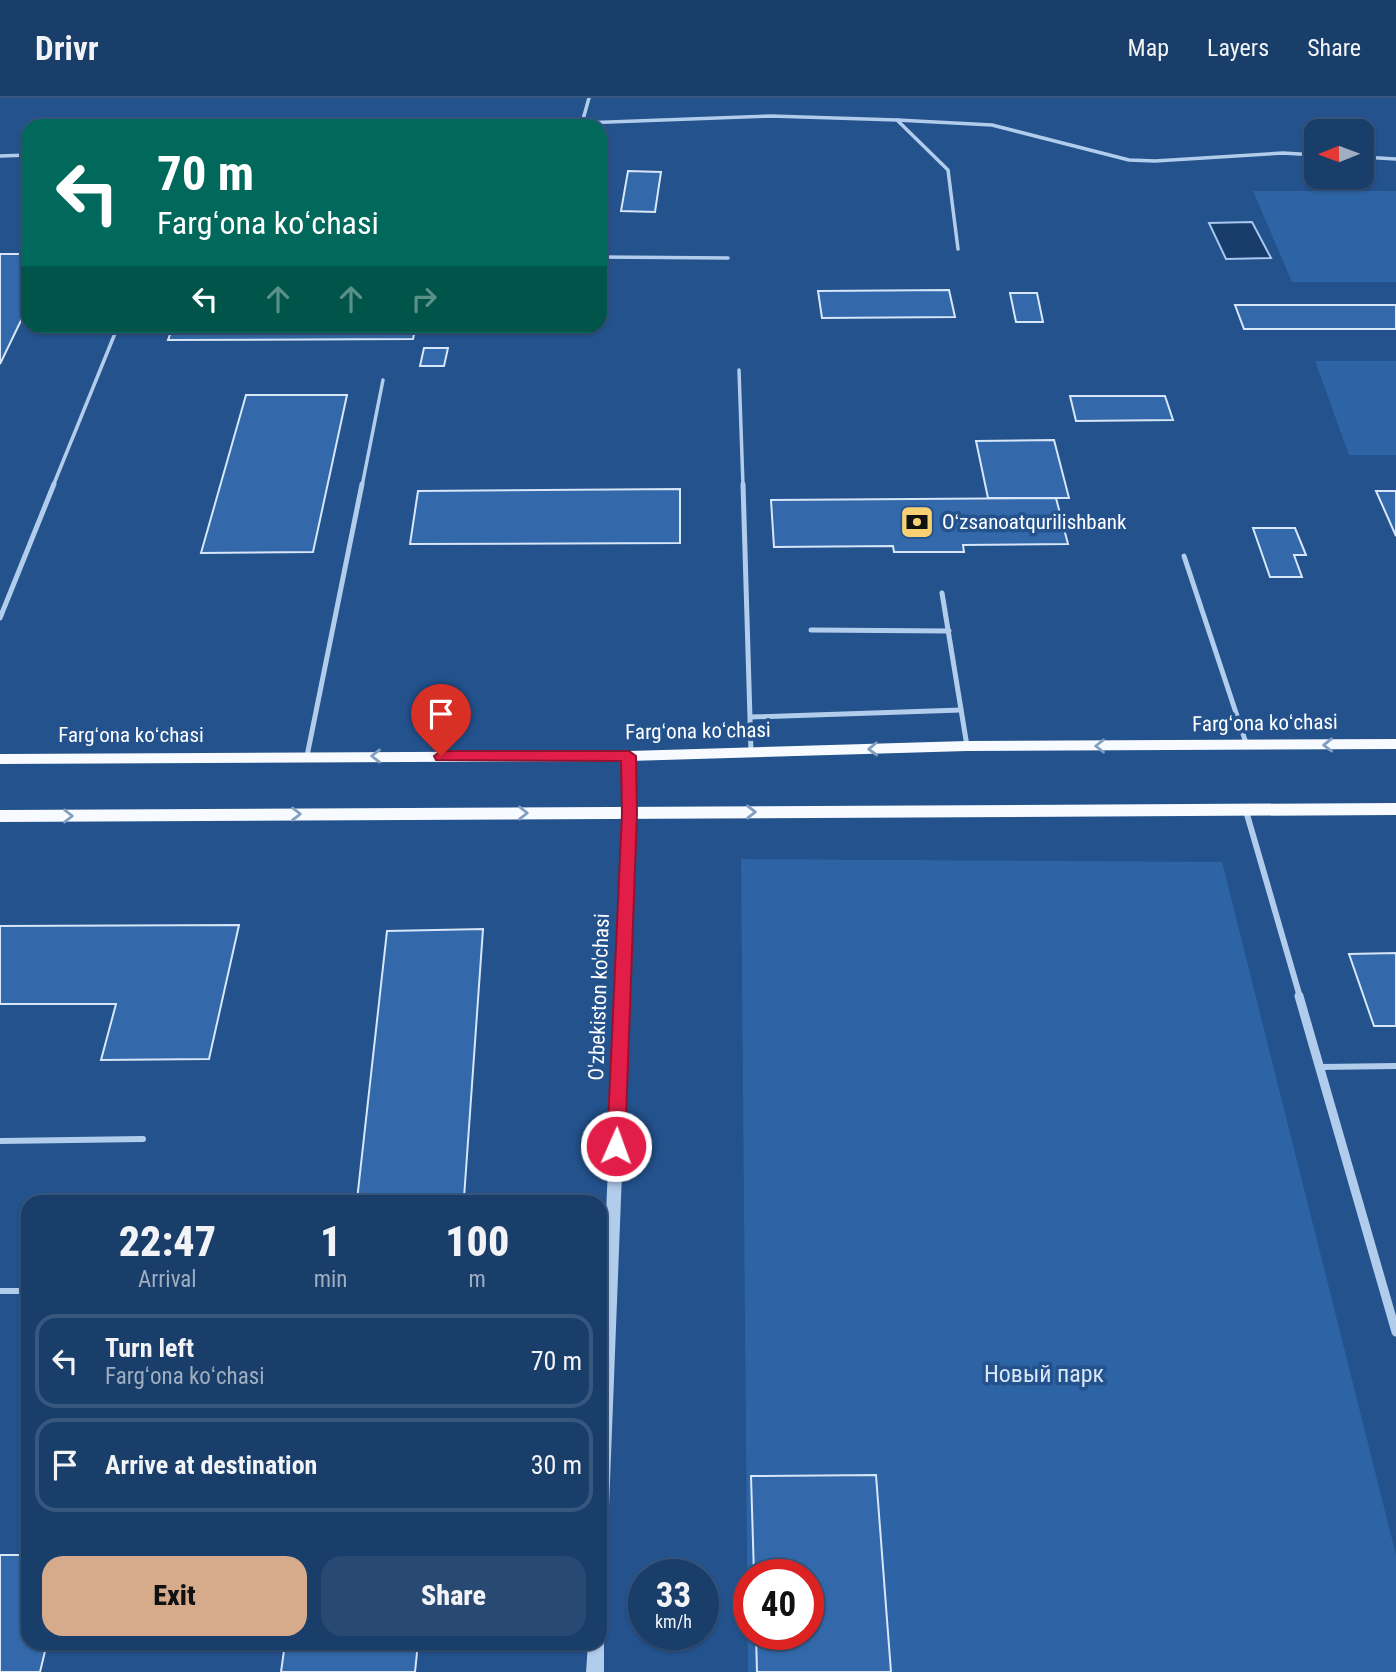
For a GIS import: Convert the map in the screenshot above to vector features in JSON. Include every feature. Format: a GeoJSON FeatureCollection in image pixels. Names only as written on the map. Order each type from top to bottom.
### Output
{"type":"FeatureCollection","features":[{"type":"Feature","properties":{"kind":"main road","name":"Fargʻona koʻchasi"},"geometry":{"type":"LineString","coordinates":[[0,759],[629,756],[967,746],[1396,744]]}},
{"type":"Feature","properties":{"kind":"main road"},"geometry":{"type":"LineString","coordinates":[[0,816],[1396,810]]}},
{"type":"Feature","properties":{"kind":"street","name":"O'zbekiston ko'chasi"},"geometry":{"type":"LineString","coordinates":[[607,1359],[629,756]]}},
{"type":"Feature","properties":{"kind":"street"},"geometry":{"type":"LineString","coordinates":[[1246,811],[1396,1332]]}},
{"type":"Feature","properties":{"kind":"street"},"geometry":{"type":"LineString","coordinates":[[595,1672],[596,1650]]}},
{"type":"Feature","properties":{"kind":"lane"},"geometry":{"type":"LineString","coordinates":[[583,119],[589,98]]}},
{"type":"Feature","properties":{"kind":"lane"},"geometry":{"type":"LineString","coordinates":[[607,123],[772,116],[897,120],[992,125],[1129,160],[1304,154]]}},
{"type":"Feature","properties":{"kind":"lane"},"geometry":{"type":"LineString","coordinates":[[897,120],[948,170],[958,249]]}},
{"type":"Feature","properties":{"kind":"lane"},"geometry":{"type":"LineString","coordinates":[[0,156],[21,155]]}},
{"type":"Feature","properties":{"kind":"lane"},"geometry":{"type":"LineString","coordinates":[[1374,158],[1396,159]]}},
{"type":"Feature","properties":{"kind":"lane"},"geometry":{"type":"LineString","coordinates":[[607,257],[728,258]]}},
{"type":"Feature","properties":{"kind":"lane"},"geometry":{"type":"LineString","coordinates":[[0,618],[115,333]]}},
{"type":"Feature","properties":{"kind":"lane"},"geometry":{"type":"LineString","coordinates":[[739,370],[751,753]]}},
{"type":"Feature","properties":{"kind":"lane"},"geometry":{"type":"LineString","coordinates":[[307,756],[383,380]]}},
{"type":"Feature","properties":{"kind":"lane"},"geometry":{"type":"LineString","coordinates":[[1184,556],[1247,746]]}},
{"type":"Feature","properties":{"kind":"lane"},"geometry":{"type":"LineString","coordinates":[[942,593],[967,746]]}},
{"type":"Feature","properties":{"kind":"lane"},"geometry":{"type":"LineString","coordinates":[[811,631],[949,631]]}},
{"type":"Feature","properties":{"kind":"lane"},"geometry":{"type":"LineString","coordinates":[[751,717],[961,710]]}},
{"type":"Feature","properties":{"kind":"lane"},"geometry":{"type":"LineString","coordinates":[[1319,1067],[1396,1066]]}},
{"type":"Feature","properties":{"kind":"lane"},"geometry":{"type":"LineString","coordinates":[[0,1141],[143,1139]]}},
{"type":"Feature","properties":{"kind":"lane"},"geometry":{"type":"LineString","coordinates":[[0,1291],[21,1291]]}},
{"type":"Feature","properties":{"kind":"green space"},"geometry":{"type":"Polygon","coordinates":[[[1253,191],[1396,191],[1396,282],[1292,282],[1253,191]]]}},
{"type":"Feature","properties":{"kind":"green space"},"geometry":{"type":"Polygon","coordinates":[[[1315,361],[1396,361],[1396,455],[1349,455],[1315,361]]]}},
{"type":"Feature","properties":{"kind":"green space","name":"Новый парк"},"geometry":{"type":"Polygon","coordinates":[[[741,859],[1222,862],[1396,1555],[1396,1672],[748,1672],[748,1650],[824,1650],[824,1559],[747,1559],[741,859]]]}},
{"type":"Feature","properties":{"kind":"shaded area"},"geometry":{"type":"Polygon","coordinates":[[[1252,222],[1271,258],[1226,259],[1209,223],[1252,222]]]}},
{"type":"Feature","properties":{"kind":"building"},"geometry":{"type":"Polygon","coordinates":[[[628,171],[661,172],[655,212],[621,211],[628,171]]]}},
{"type":"Feature","properties":{"kind":"building"},"geometry":{"type":"Polygon","coordinates":[[[0,254],[21,254],[21,320],[0,364],[0,254]]]}},
{"type":"Feature","properties":{"kind":"building"},"geometry":{"type":"Polygon","coordinates":[[[949,290],[955,317],[822,318],[818,291],[949,290]]]}},
{"type":"Feature","properties":{"kind":"building"},"geometry":{"type":"Polygon","coordinates":[[[1010,293],[1037,293],[1043,322],[1016,322],[1010,293]]]}},
{"type":"Feature","properties":{"kind":"building"},"geometry":{"type":"Polygon","coordinates":[[[1235,305],[1396,305],[1396,329],[1244,329],[1235,305]]]}},
{"type":"Feature","properties":{"kind":"building"},"geometry":{"type":"Polygon","coordinates":[[[170,333],[414,333],[413,339],[168,340],[170,333]]]}},
{"type":"Feature","properties":{"kind":"building"},"geometry":{"type":"Polygon","coordinates":[[[424,348],[448,348],[444,366],[420,366],[424,348]]]}},
{"type":"Feature","properties":{"kind":"building"},"geometry":{"type":"Polygon","coordinates":[[[246,395],[347,395],[313,552],[201,553],[246,395]]]}},
{"type":"Feature","properties":{"kind":"building"},"geometry":{"type":"Polygon","coordinates":[[[1070,396],[1165,396],[1173,420],[1076,421],[1070,396]]]}},
{"type":"Feature","properties":{"kind":"building"},"geometry":{"type":"Polygon","coordinates":[[[1054,440],[1069,498],[988,498],[976,441],[1054,440]]]}},
{"type":"Feature","properties":{"kind":"building"},"geometry":{"type":"Polygon","coordinates":[[[680,489],[680,543],[410,544],[418,491],[680,489]]]}},
{"type":"Feature","properties":{"kind":"building"},"geometry":{"type":"Polygon","coordinates":[[[1376,491],[1396,491],[1396,536],[1376,491]]]}},
{"type":"Feature","properties":{"kind":"building","name":"Oʻzsanoatqurilishbank"},"geometry":{"type":"Polygon","coordinates":[[[1056,498],[1068,544],[963,545],[964,552],[894,552],[893,546],[774,547],[771,500],[1056,498]]]}},
{"type":"Feature","properties":{"kind":"building"},"geometry":{"type":"Polygon","coordinates":[[[1253,528],[1295,528],[1306,555],[1294,555],[1302,577],[1270,577],[1253,528]]]}},
{"type":"Feature","properties":{"kind":"building"},"geometry":{"type":"Polygon","coordinates":[[[239,925],[209,1059],[101,1060],[116,1004],[0,1004],[0,926],[239,925]]]}},
{"type":"Feature","properties":{"kind":"building"},"geometry":{"type":"Polygon","coordinates":[[[483,929],[464,1195],[358,1195],[387,931],[483,929]]]}},
{"type":"Feature","properties":{"kind":"building"},"geometry":{"type":"Polygon","coordinates":[[[1396,953],[1396,1026],[1374,1026],[1349,954],[1396,953]]]}},
{"type":"Feature","properties":{"kind":"building"},"geometry":{"type":"Polygon","coordinates":[[[876,1475],[891,1672],[757,1672],[756,1650],[824,1650],[824,1559],[754,1559],[751,1476],[876,1475]]]}},
{"type":"Feature","properties":{"kind":"building"},"geometry":{"type":"Polygon","coordinates":[[[0,1555],[21,1555],[21,1650],[45,1650],[40,1672],[0,1672],[0,1555]]]}},
{"type":"Feature","properties":{"kind":"building"},"geometry":{"type":"Polygon","coordinates":[[[284,1650],[417,1650],[415,1672],[281,1672],[284,1650]]]}},
{"type":"Feature","properties":{"kind":"place","name":"Oʻzsanoatqurilishbank"},"geometry":{"type":"Point","coordinates":[917,522]}},
{"type":"Feature","properties":{"kind":"route"},"geometry":{"type":"LineString","coordinates":[[441,756],[629,756],[616,1146]]}}]}
